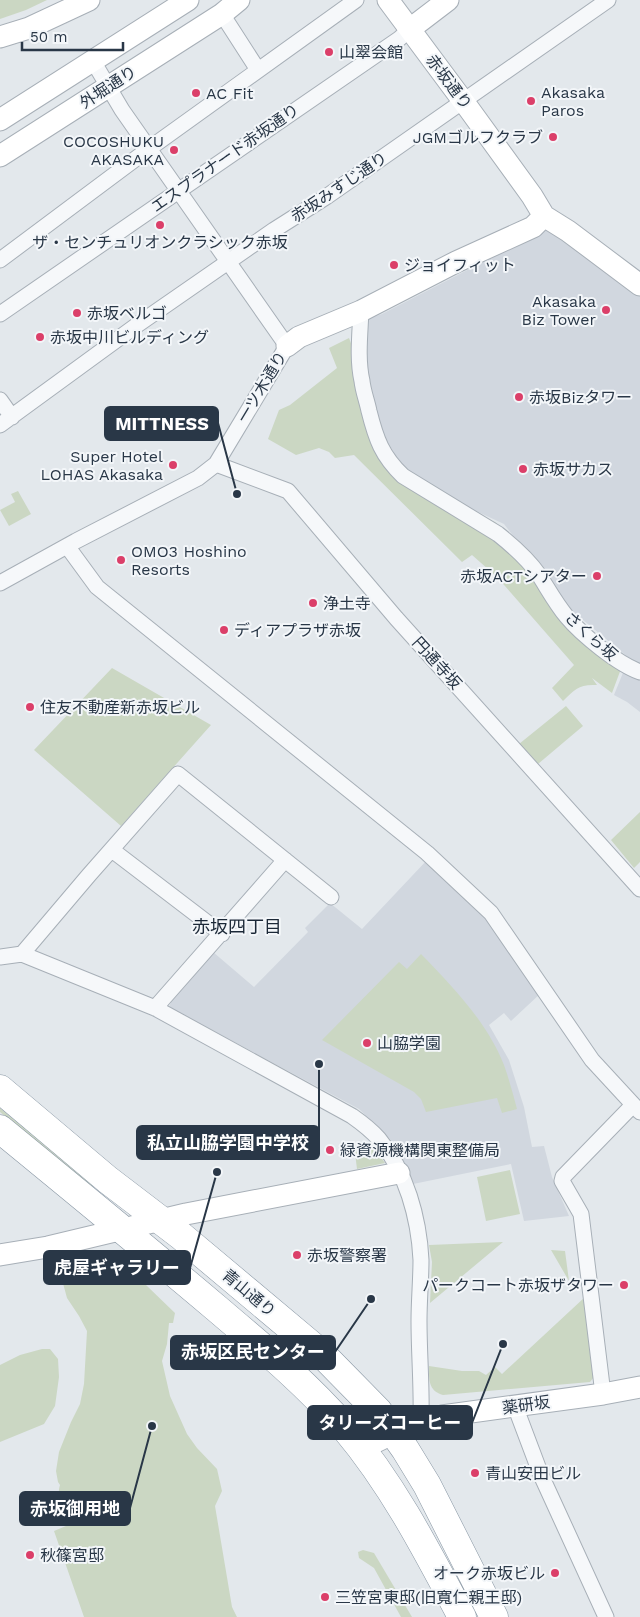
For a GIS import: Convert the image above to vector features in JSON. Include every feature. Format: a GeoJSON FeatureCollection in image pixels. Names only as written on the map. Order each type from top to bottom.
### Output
{"type":"FeatureCollection","features":[{"type":"Feature","properties":{"kind":"highway","name":"青山通り"},"geometry":{"type":"LineString","coordinates":[[0,1089],[108,1180],[162,1220],[322,1354],[378,1411],[409,1425],[427,1485],[494,1617]]}},
{"type":"Feature","properties":{"kind":"highway","name":"青山通り"},"geometry":{"type":"LineString","coordinates":[[0,1129],[290,1371],[318,1398],[361,1448],[408,1518],[462,1617]]}},
{"type":"Feature","properties":{"kind":"street"},"geometry":{"type":"LineString","coordinates":[[0,37],[29,28],[89,0]]}},
{"type":"Feature","properties":{"kind":"street","name":"外堀通り"},"geometry":{"type":"LineString","coordinates":[[0,120],[188,0]]}},
{"type":"Feature","properties":{"kind":"street","name":"外堀通り"},"geometry":{"type":"LineString","coordinates":[[0,156],[222,14],[239,0]]}},
{"type":"Feature","properties":{"kind":"street"},"geometry":{"type":"LineString","coordinates":[[0,260],[150,148],[356,0]]}},
{"type":"Feature","properties":{"kind":"street","name":"赤坂通り"},"geometry":{"type":"LineString","coordinates":[[388,0],[532,196],[544,216],[568,231],[640,285]]}},
{"type":"Feature","properties":{"kind":"street","name":"エスプラナード赤坂通り"},"geometry":{"type":"LineString","coordinates":[[0,314],[399,39],[448,0]]}},
{"type":"Feature","properties":{"kind":"street","name":"赤坂みすじ通り"},"geometry":{"type":"LineString","coordinates":[[6,421],[70,372],[274,230],[326,197],[608,0]]}},
{"type":"Feature","properties":{"kind":"street"},"geometry":{"type":"LineString","coordinates":[[222,14],[258,70]]}},
{"type":"Feature","properties":{"kind":"street"},"geometry":{"type":"LineString","coordinates":[[93,61],[110,86],[122,110],[287,346]]}},
{"type":"Feature","properties":{"kind":"street","name":"一ツ木通り"},"geometry":{"type":"LineString","coordinates":[[0,583],[198,478],[216,464],[287,346],[299,337],[361,311],[456,262],[533,227],[544,216]]}},
{"type":"Feature","properties":{"kind":"street","name":"さくら坂"},"geometry":{"type":"LineString","coordinates":[[361,311],[361,380],[376,436],[382,451],[391,465],[403,476],[498,534],[512,545],[538,574],[567,618],[624,665],[640,672]]}},
{"type":"Feature","properties":{"kind":"street"},"geometry":{"type":"LineString","coordinates":[[0,400],[6,421]]}},
{"type":"Feature","properties":{"kind":"street","name":"円通寺坂"},"geometry":{"type":"LineString","coordinates":[[216,464],[288,491],[396,618],[640,889]]}},
{"type":"Feature","properties":{"kind":"street"},"geometry":{"type":"LineString","coordinates":[[67,546],[97,587],[427,853],[492,913],[592,1060],[637,1108],[563,1177],[563,1184],[580,1214],[603,1394]]}},
{"type":"Feature","properties":{"kind":"street"},"geometry":{"type":"LineString","coordinates":[[22,954],[178,774],[331,897]]}},
{"type":"Feature","properties":{"kind":"street"},"geometry":{"type":"LineString","coordinates":[[112,850],[222,934]]}},
{"type":"Feature","properties":{"kind":"street"},"geometry":{"type":"LineString","coordinates":[[156,1008],[285,860]]}},
{"type":"Feature","properties":{"kind":"street"},"geometry":{"type":"LineString","coordinates":[[0,957],[22,954],[156,1008],[352,1116],[378,1137],[387,1150],[408,1192],[415,1214],[421,1259],[419,1334],[409,1425]]}},
{"type":"Feature","properties":{"kind":"street"},"geometry":{"type":"LineString","coordinates":[[0,1255],[48,1247],[194,1213],[399,1173]]}},
{"type":"Feature","properties":{"kind":"street","name":"薬研坂"},"geometry":{"type":"LineString","coordinates":[[361,1448],[409,1425],[515,1406],[640,1387]]}},
{"type":"Feature","properties":{"kind":"street"},"geometry":{"type":"LineString","coordinates":[[515,1406],[541,1475],[606,1617]]}},
{"type":"Feature","properties":{"kind":"shaded area","name":"赤坂サカス"},"geometry":{"type":"Polygon","coordinates":[[[549,230],[556,232],[640,296],[640,712],[614,695],[629,658],[571,610],[504,524],[437,493],[410,473],[397,458],[380,428],[366,371],[367,319],[382,314],[541,232],[549,230]]]}},
{"type":"Feature","properties":{"kind":"shaded area","name":"山脇学園"},"geometry":{"type":"Polygon","coordinates":[[[428,859],[487,913],[541,993],[511,1021],[504,1013],[489,1025],[509,1060],[524,1107],[532,1147],[544,1146],[552,1177],[569,1216],[524,1221],[511,1164],[413,1184],[403,1160],[390,1139],[359,1109],[169,1007],[176,991],[213,952],[254,987],[308,932],[305,928],[330,903],[362,929],[428,859]]]}},
{"type":"Feature","properties":{"kind":"green space"},"geometry":{"type":"Polygon","coordinates":[[[0,0],[47,0],[0,19],[0,0]]]}},
{"type":"Feature","properties":{"kind":"green space"},"geometry":{"type":"Polygon","coordinates":[[[349,338],[365,380],[383,443],[414,480],[454,503],[495,522],[511,537],[568,612],[625,658],[612,693],[592,678],[597,685],[586,685],[578,688],[563,701],[552,688],[574,665],[497,577],[472,555],[462,562],[354,455],[335,458],[329,452],[319,448],[296,455],[268,439],[279,410],[290,405],[337,368],[329,348],[349,338]]]}},
{"type":"Feature","properties":{"kind":"green space"},"geometry":{"type":"Polygon","coordinates":[[[18,491],[31,514],[9,526],[0,510],[15,502],[11,494],[18,491]]]}},
{"type":"Feature","properties":{"kind":"green space"},"geometry":{"type":"Polygon","coordinates":[[[112,668],[211,725],[121,826],[34,750],[112,668]]]}},
{"type":"Feature","properties":{"kind":"green space"},"geometry":{"type":"Polygon","coordinates":[[[566,706],[583,726],[538,764],[519,744],[566,706]]]}},
{"type":"Feature","properties":{"kind":"green space"},"geometry":{"type":"Polygon","coordinates":[[[640,812],[640,862],[634,868],[611,840],[640,812]]]}},
{"type":"Feature","properties":{"kind":"green space"},"geometry":{"type":"Polygon","coordinates":[[[421,954],[457,992],[488,1034],[504,1065],[517,1109],[502,1113],[497,1098],[426,1112],[421,1099],[414,1092],[322,1040],[399,962],[407,969],[421,954]]]}},
{"type":"Feature","properties":{"kind":"green space"},"geometry":{"type":"Polygon","coordinates":[[[0,1108],[93,1186],[91,1189],[0,1112],[0,1108]]]}},
{"type":"Feature","properties":{"kind":"green space"},"geometry":{"type":"Polygon","coordinates":[[[370,1142],[385,1163],[357,1169],[354,1145],[370,1142]]]}},
{"type":"Feature","properties":{"kind":"green space"},"geometry":{"type":"Polygon","coordinates":[[[510,1170],[520,1214],[486,1221],[477,1177],[510,1170]]]}},
{"type":"Feature","properties":{"kind":"green space"},"geometry":{"type":"Polygon","coordinates":[[[503,1242],[430,1303],[432,1262],[429,1245],[503,1242]]]}},
{"type":"Feature","properties":{"kind":"green space"},"geometry":{"type":"Polygon","coordinates":[[[551,1250],[565,1251],[569,1281],[551,1250]]]}},
{"type":"Feature","properties":{"kind":"green space"},"geometry":{"type":"Polygon","coordinates":[[[100,1254],[118,1258],[175,1313],[173,1323],[169,1323],[167,1344],[162,1361],[170,1396],[187,1434],[197,1448],[217,1469],[222,1491],[215,1506],[232,1607],[237,1617],[84,1617],[54,1531],[66,1526],[59,1500],[60,1485],[56,1471],[59,1452],[80,1404],[84,1384],[87,1331],[67,1298],[61,1276],[69,1260],[100,1254]]]}},
{"type":"Feature","properties":{"kind":"green space"},"geometry":{"type":"Polygon","coordinates":[[[585,1297],[594,1377],[590,1382],[443,1395],[434,1391],[429,1380],[429,1366],[462,1371],[479,1371],[486,1375],[495,1367],[502,1374],[585,1297]]]}},
{"type":"Feature","properties":{"kind":"green space"},"geometry":{"type":"Polygon","coordinates":[[[42,1349],[50,1349],[58,1359],[59,1377],[55,1406],[44,1424],[0,1442],[0,1365],[20,1355],[42,1349]]]}},
{"type":"Feature","properties":{"kind":"green space"},"geometry":{"type":"Polygon","coordinates":[[[363,1550],[374,1553],[412,1617],[401,1617],[374,1568],[359,1558],[358,1552],[363,1550]]]}},
{"type":"Feature","properties":{"kind":"place","name":"山翠会館"},"geometry":{"type":"Point","coordinates":[329,52]}},
{"type":"Feature","properties":{"kind":"place","name":"AC Fit"},"geometry":{"type":"Point","coordinates":[196,93]}},
{"type":"Feature","properties":{"kind":"place","name":"Akasaka Paros"},"geometry":{"type":"Point","coordinates":[531,101]}},
{"type":"Feature","properties":{"kind":"place","name":"JGMゴルフクラブ"},"geometry":{"type":"Point","coordinates":[553,137]}},
{"type":"Feature","properties":{"kind":"place","name":"COCOSHUKU AKASAKA"},"geometry":{"type":"Point","coordinates":[174,150]}},
{"type":"Feature","properties":{"kind":"place","name":"ザ・センチュリオンクラシック赤坂"},"geometry":{"type":"Point","coordinates":[160,225]}},
{"type":"Feature","properties":{"kind":"place","name":"ジョイフィット"},"geometry":{"type":"Point","coordinates":[394,265]}},
{"type":"Feature","properties":{"kind":"place","name":"Akasaka Biz Tower"},"geometry":{"type":"Point","coordinates":[606,310]}},
{"type":"Feature","properties":{"kind":"place","name":"赤坂ベルゴ"},"geometry":{"type":"Point","coordinates":[77,313]}},
{"type":"Feature","properties":{"kind":"place","name":"赤坂中川ビルディング"},"geometry":{"type":"Point","coordinates":[40,337]}},
{"type":"Feature","properties":{"kind":"place","name":"赤坂Bizタワー"},"geometry":{"type":"Point","coordinates":[519,397]}},
{"type":"Feature","properties":{"kind":"place","name":"Super Hotel LOHAS Akasaka"},"geometry":{"type":"Point","coordinates":[173,465]}},
{"type":"Feature","properties":{"kind":"place","name":"赤坂サカス"},"geometry":{"type":"Point","coordinates":[523,469]}},
{"type":"Feature","properties":{"kind":"place","name":"MITTNESS"},"geometry":{"type":"Point","coordinates":[237,494]}},
{"type":"Feature","properties":{"kind":"place","name":"OMO3 Hoshino Resorts"},"geometry":{"type":"Point","coordinates":[121,560]}},
{"type":"Feature","properties":{"kind":"place","name":"赤坂ACTシアター"},"geometry":{"type":"Point","coordinates":[597,576]}},
{"type":"Feature","properties":{"kind":"place","name":"浄土寺"},"geometry":{"type":"Point","coordinates":[313,603]}},
{"type":"Feature","properties":{"kind":"place","name":"ディアプラザ赤坂"},"geometry":{"type":"Point","coordinates":[224,630]}},
{"type":"Feature","properties":{"kind":"place","name":"住友不動産新赤坂ビル"},"geometry":{"type":"Point","coordinates":[30,707]}},
{"type":"Feature","properties":{"kind":"place","name":"山脇学園"},"geometry":{"type":"Point","coordinates":[367,1043]}},
{"type":"Feature","properties":{"kind":"place","name":"私立山脇学園中学校"},"geometry":{"type":"Point","coordinates":[319,1064]}},
{"type":"Feature","properties":{"kind":"place","name":"緑資源機構関東整備局"},"geometry":{"type":"Point","coordinates":[330,1150]}},
{"type":"Feature","properties":{"kind":"place","name":"虎屋ギャラリー"},"geometry":{"type":"Point","coordinates":[217,1172]}},
{"type":"Feature","properties":{"kind":"place","name":"赤坂警察署"},"geometry":{"type":"Point","coordinates":[297,1255]}},
{"type":"Feature","properties":{"kind":"place","name":"パークコート赤坂ザタワー"},"geometry":{"type":"Point","coordinates":[624,1285]}},
{"type":"Feature","properties":{"kind":"place","name":"赤坂区民センター"},"geometry":{"type":"Point","coordinates":[371,1299]}},
{"type":"Feature","properties":{"kind":"place","name":"タリーズコーヒー"},"geometry":{"type":"Point","coordinates":[503,1344]}},
{"type":"Feature","properties":{"kind":"place","name":"赤坂御用地"},"geometry":{"type":"Point","coordinates":[152,1426]}},
{"type":"Feature","properties":{"kind":"place","name":"青山安田ビル"},"geometry":{"type":"Point","coordinates":[475,1473]}},
{"type":"Feature","properties":{"kind":"place","name":"秋篠宮邸"},"geometry":{"type":"Point","coordinates":[30,1555]}},
{"type":"Feature","properties":{"kind":"place","name":"オーク赤坂ビル"},"geometry":{"type":"Point","coordinates":[555,1573]}},
{"type":"Feature","properties":{"kind":"place","name":"三笠宮東邸(旧寬仁親王邸)"},"geometry":{"type":"Point","coordinates":[325,1597]}},
{"type":"Feature","properties":{"kind":"district","name":"赤坂四丁目"},"geometry":{"type":"Point","coordinates":[237,926]}}]}
